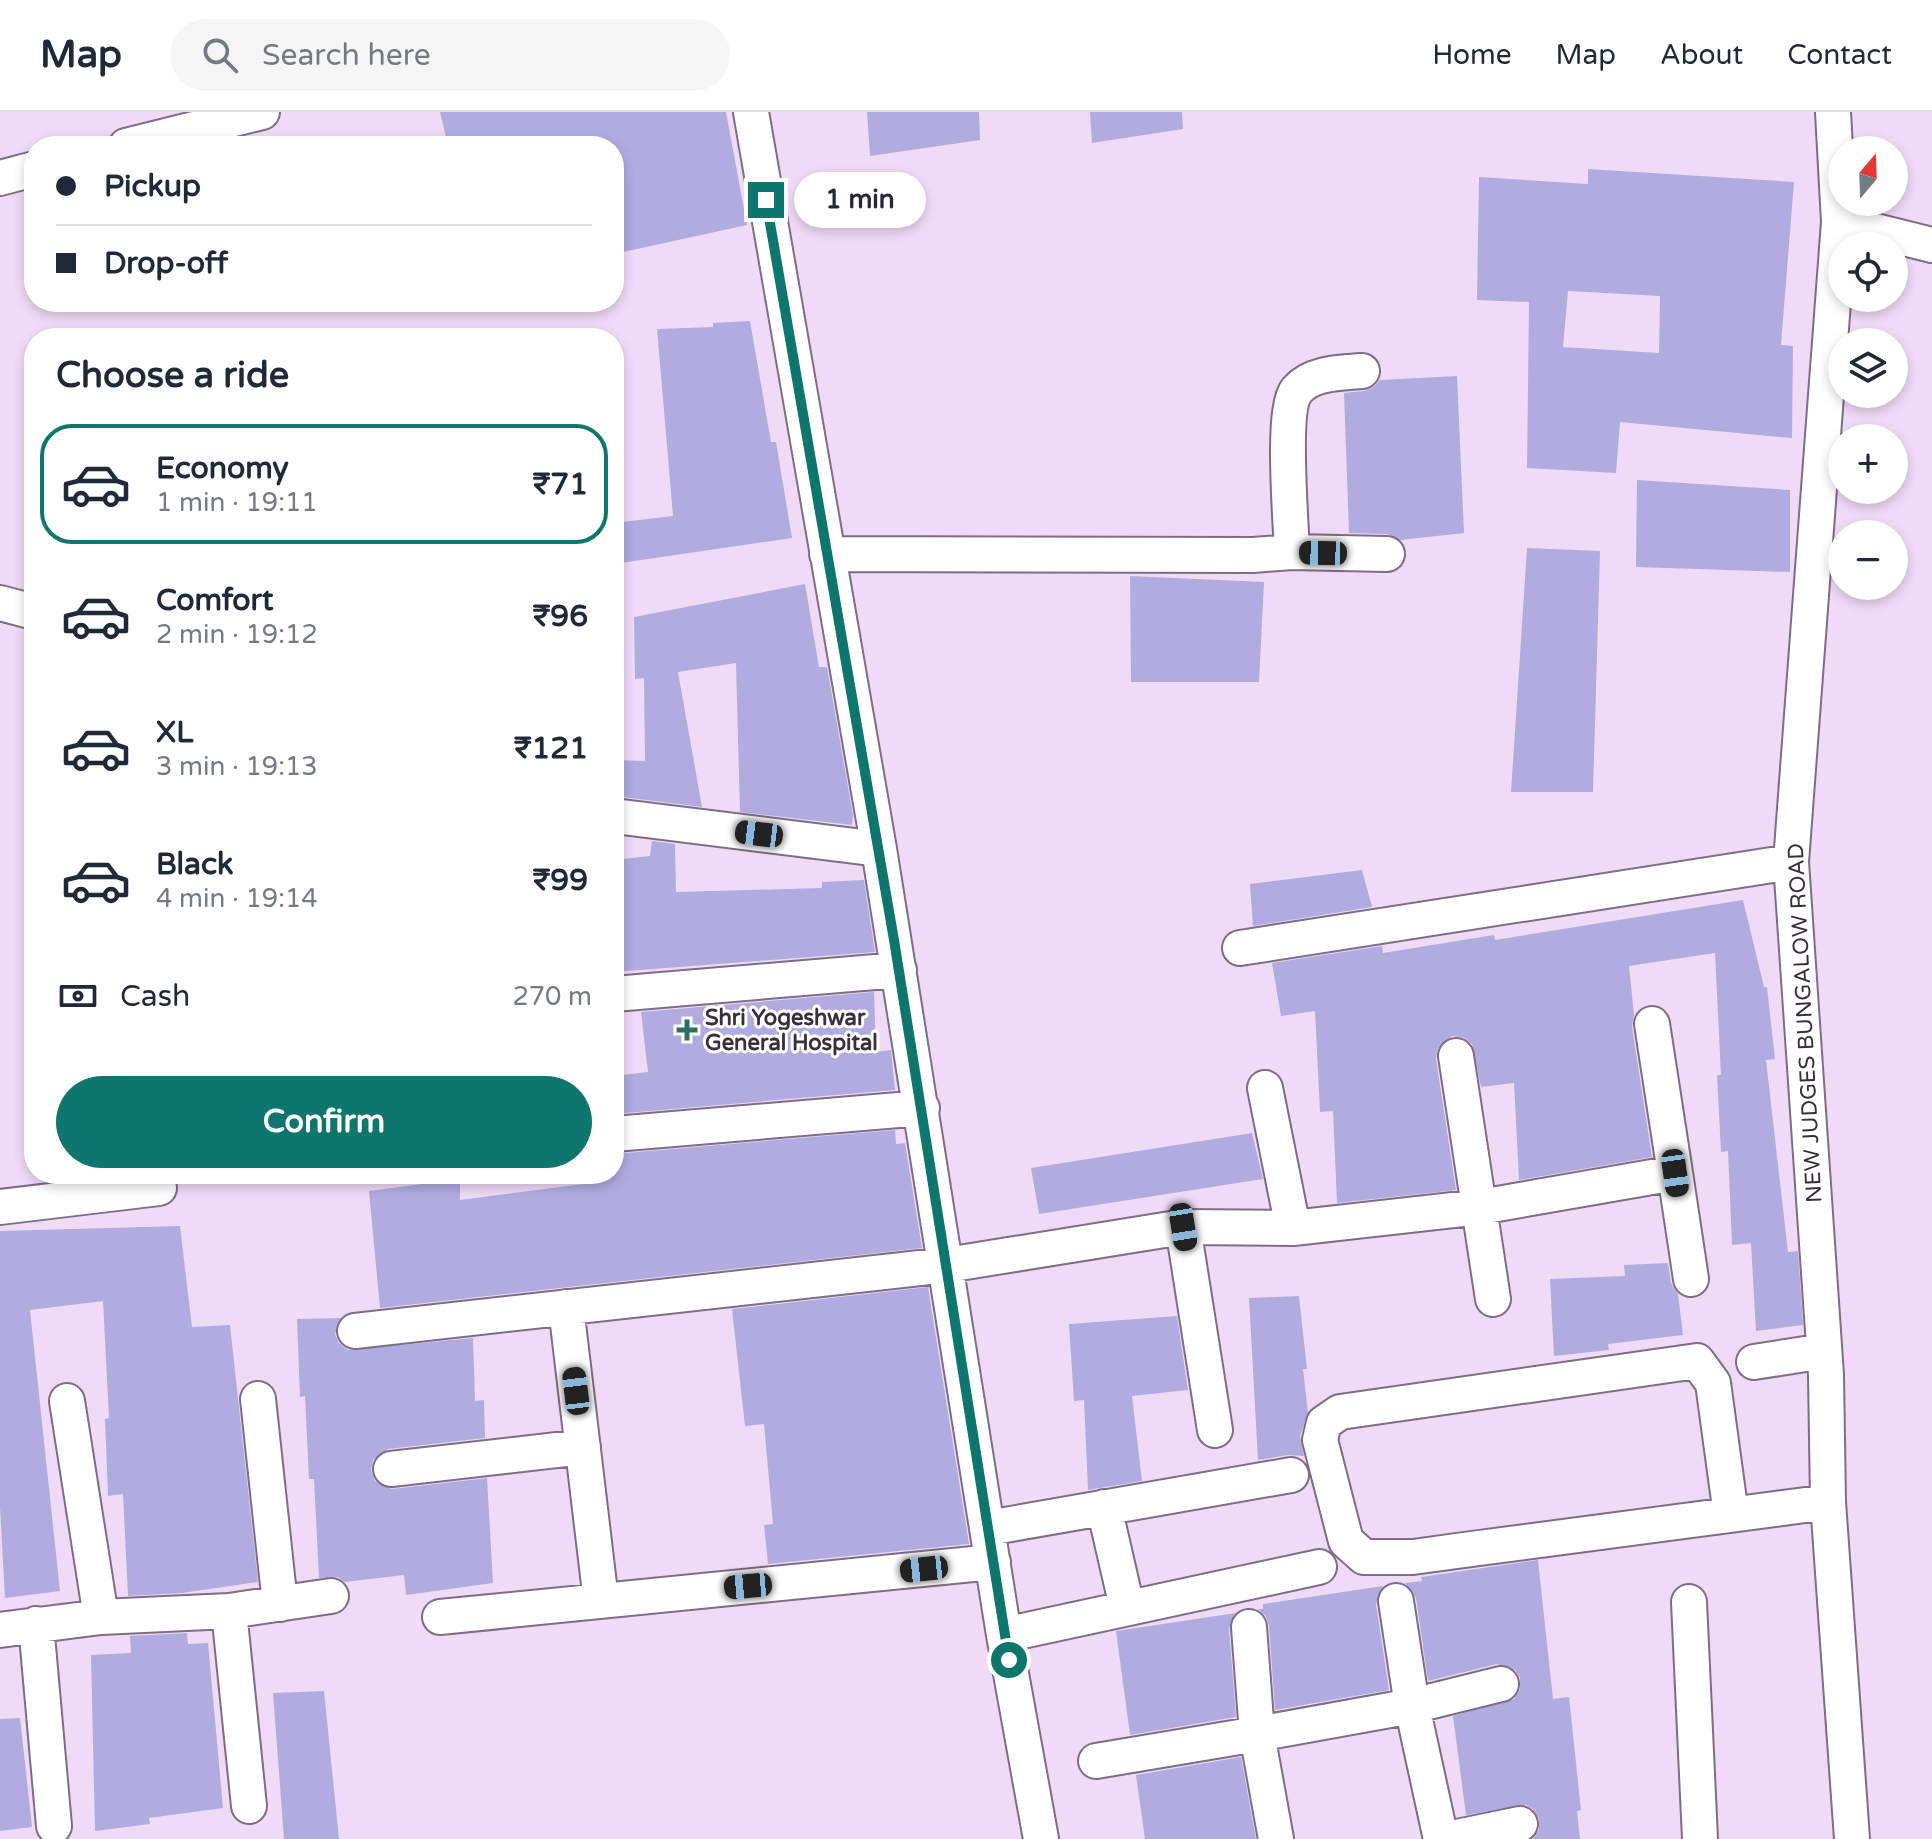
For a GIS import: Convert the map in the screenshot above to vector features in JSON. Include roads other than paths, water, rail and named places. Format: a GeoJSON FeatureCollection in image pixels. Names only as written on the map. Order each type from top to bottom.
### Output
{"type":"FeatureCollection","features":[{"type":"Feature","properties":{"kind":"street"},"geometry":{"type":"LineString","coordinates":[[166,136],[262,112]]}},
{"type":"Feature","properties":{"kind":"street"},"geometry":{"type":"LineString","coordinates":[[751,112],[879,849],[1004,1635],[1041,1839]]}},
{"type":"Feature","properties":{"kind":"street","name":"NEW JUDGES BUNGALOW ROAD"},"geometry":{"type":"LineString","coordinates":[[1833,112],[1839,222],[1791,862],[1824,1351],[1828,1502],[1852,1839]]}},
{"type":"Feature","properties":{"kind":"street"},"geometry":{"type":"LineString","coordinates":[[0,178],[24,172]]}},
{"type":"Feature","properties":{"kind":"street"},"geometry":{"type":"LineString","coordinates":[[1839,222],[1932,245]]}},
{"type":"Feature","properties":{"kind":"street"},"geometry":{"type":"LineString","coordinates":[[1292,552],[1288,417],[1296,391],[1317,377],[1362,371]]}},
{"type":"Feature","properties":{"kind":"street"},"geometry":{"type":"LineString","coordinates":[[827,554],[1387,554]]}},
{"type":"Feature","properties":{"kind":"street"},"geometry":{"type":"LineString","coordinates":[[0,603],[24,609]]}},
{"type":"Feature","properties":{"kind":"street"},"geometry":{"type":"LineString","coordinates":[[624,817],[879,849]]}},
{"type":"Feature","properties":{"kind":"street"},"geometry":{"type":"LineString","coordinates":[[1240,948],[1791,862]]}},
{"type":"Feature","properties":{"kind":"street"},"geometry":{"type":"LineString","coordinates":[[624,993],[899,970]]}},
{"type":"Feature","properties":{"kind":"street"},"geometry":{"type":"LineString","coordinates":[[1652,1024],[1691,1279]]}},
{"type":"Feature","properties":{"kind":"street"},"geometry":{"type":"LineString","coordinates":[[1456,1056],[1493,1299]]}},
{"type":"Feature","properties":{"kind":"street"},"geometry":{"type":"LineString","coordinates":[[1265,1088],[1293,1228]]}},
{"type":"Feature","properties":{"kind":"street"},"geometry":{"type":"LineString","coordinates":[[624,1133],[922,1108]]}},
{"type":"Feature","properties":{"kind":"street"},"geometry":{"type":"LineString","coordinates":[[355,1331],[947,1265],[1183,1227],[1293,1228],[1480,1207],[1675,1173]]}},
{"type":"Feature","properties":{"kind":"street"},"geometry":{"type":"LineString","coordinates":[[0,1207],[159,1188]]}},
{"type":"Feature","properties":{"kind":"street"},"geometry":{"type":"LineString","coordinates":[[1183,1227],[1215,1430]]}},
{"type":"Feature","properties":{"kind":"street"},"geometry":{"type":"LineString","coordinates":[[566,1307],[601,1601]]}},
{"type":"Feature","properties":{"kind":"street"},"geometry":{"type":"LineString","coordinates":[[1754,1362],[1824,1351]]}},
{"type":"Feature","properties":{"kind":"street"},"geometry":{"type":"LineString","coordinates":[[1731,1515],[1713,1383],[1697,1361],[1340,1412],[1324,1423],[1320,1440],[1346,1541],[1364,1557],[1413,1557],[1731,1515],[1828,1502]]}},
{"type":"Feature","properties":{"kind":"street"},"geometry":{"type":"LineString","coordinates":[[258,1399],[280,1604]]}},
{"type":"Feature","properties":{"kind":"street"},"geometry":{"type":"LineString","coordinates":[[67,1401],[101,1617]]}},
{"type":"Feature","properties":{"kind":"street"},"geometry":{"type":"LineString","coordinates":[[391,1469],[583,1447]]}},
{"type":"Feature","properties":{"kind":"street"},"geometry":{"type":"LineString","coordinates":[[988,1528],[1291,1475]]}},
{"type":"Feature","properties":{"kind":"street"},"geometry":{"type":"LineString","coordinates":[[1104,1507],[1127,1607]]}},
{"type":"Feature","properties":{"kind":"street"},"geometry":{"type":"LineString","coordinates":[[440,1617],[993,1562]]}},
{"type":"Feature","properties":{"kind":"street"},"geometry":{"type":"LineString","coordinates":[[1004,1635],[1319,1567]]}},
{"type":"Feature","properties":{"kind":"street"},"geometry":{"type":"LineString","coordinates":[[0,1630],[101,1617],[229,1611],[331,1596]]}},
{"type":"Feature","properties":{"kind":"street"},"geometry":{"type":"LineString","coordinates":[[1396,1601],[1412,1706],[1441,1839]]}},
{"type":"Feature","properties":{"kind":"street"},"geometry":{"type":"LineString","coordinates":[[1689,1602],[1700,1839]]}},
{"type":"Feature","properties":{"kind":"street"},"geometry":{"type":"LineString","coordinates":[[229,1611],[249,1806]]}},
{"type":"Feature","properties":{"kind":"street"},"geometry":{"type":"LineString","coordinates":[[36,1624],[54,1826]]}},
{"type":"Feature","properties":{"kind":"street"},"geometry":{"type":"LineString","coordinates":[[1249,1627],[1257,1734],[1276,1839]]}},
{"type":"Feature","properties":{"kind":"street"},"geometry":{"type":"LineString","coordinates":[[1096,1761],[1412,1706],[1501,1684]]}},
{"type":"Feature","properties":{"kind":"street"},"geometry":{"type":"LineString","coordinates":[[1447,1839],[1520,1824]]}},
{"type":"Feature","properties":{"kind":"place","name":"Shri Yogeshwar General Hospital"},"geometry":{"type":"Point","coordinates":[687,1030]}}]}
